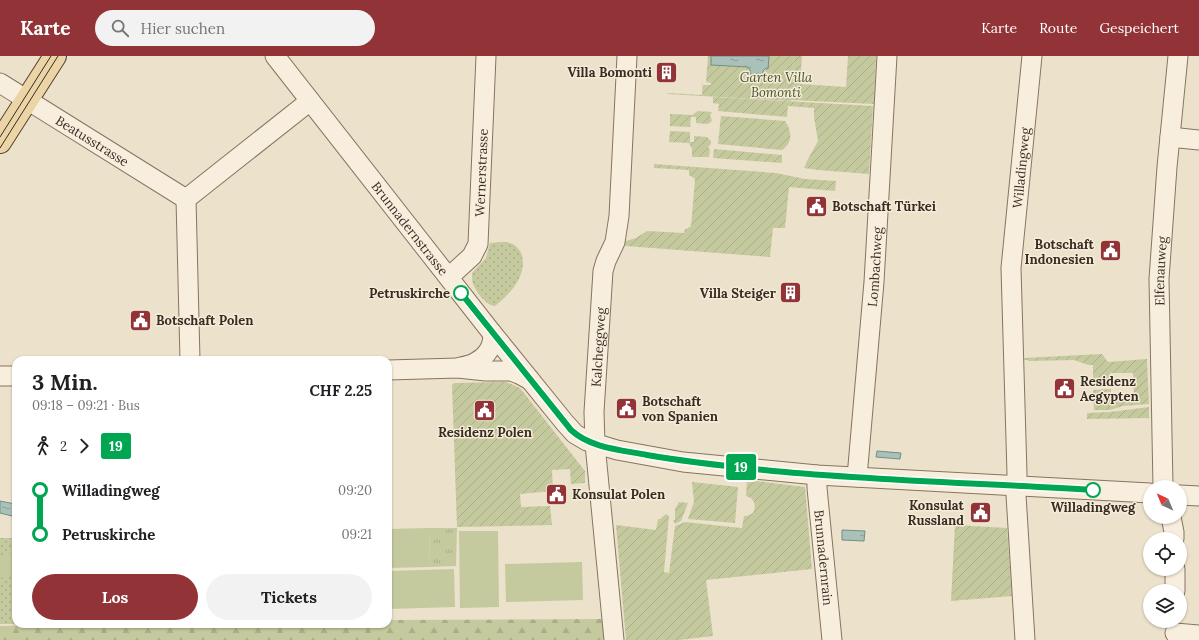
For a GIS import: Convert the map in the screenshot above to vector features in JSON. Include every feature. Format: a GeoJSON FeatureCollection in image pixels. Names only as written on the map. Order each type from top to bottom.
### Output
{"type":"FeatureCollection","features":[{"type":"Feature","properties":{"kind":"main road"},"geometry":{"type":"LineString","coordinates":[[0,142],[55,56]]}},
{"type":"Feature","properties":{"kind":"street","name":"Brunnadernstrasse"},"geometry":{"type":"LineString","coordinates":[[275,56],[492,333],[571,430],[580,438],[617,450],[684,462],[817,475],[1143,493]]}},
{"type":"Feature","properties":{"kind":"street","name":"Wernerstrasse"},"geometry":{"type":"LineString","coordinates":[[449,277],[472,256],[478,244],[486,56]]}},
{"type":"Feature","properties":{"kind":"street","name":"Kalcheggweg"},"geometry":{"type":"LineString","coordinates":[[614,640],[595,444],[594,412],[603,271],[615,239],[619,210],[627,56]]}},
{"type":"Feature","properties":{"kind":"street","name":"Lombachweg"},"geometry":{"type":"LineString","coordinates":[[857,477],[874,282],[887,56]]}},
{"type":"Feature","properties":{"kind":"street","name":"Willadingweg"},"geometry":{"type":"LineString","coordinates":[[1025,640],[1016,485],[1011,268],[1032,56]]}},
{"type":"Feature","properties":{"kind":"street","name":"Elfenauweg"},"geometry":{"type":"LineString","coordinates":[[1163,480],[1159,279],[1178,56]]}},
{"type":"Feature","properties":{"kind":"street","name":"Beatusstrasse"},"geometry":{"type":"LineString","coordinates":[[0,83],[186,199]]}},
{"type":"Feature","properties":{"kind":"street"},"geometry":{"type":"LineString","coordinates":[[190,356],[186,199],[310,101]]}},
{"type":"Feature","properties":{"kind":"street"},"geometry":{"type":"LineString","coordinates":[[1170,137],[1199,140]]}},
{"type":"Feature","properties":{"kind":"street"},"geometry":{"type":"LineString","coordinates":[[458,368],[476,363],[486,354],[493,341],[492,333]]}},
{"type":"Feature","properties":{"kind":"street"},"geometry":{"type":"LineString","coordinates":[[392,370],[458,368],[511,372],[519,374],[530,380]]}},
{"type":"Feature","properties":{"kind":"street"},"geometry":{"type":"LineString","coordinates":[[0,376],[12,376]]}},
{"type":"Feature","properties":{"kind":"street","name":"Brunnadernrain"},"geometry":{"type":"LineString","coordinates":[[817,475],[832,640]]}},
{"type":"Feature","properties":{"kind":"street"},"geometry":{"type":"LineString","coordinates":[[1187,495],[1199,496]]}},
{"type":"Feature","properties":{"kind":"street"},"geometry":{"type":"LineString","coordinates":[[1175,631],[1199,635]]}},
{"type":"Feature","properties":{"kind":"green space","name":"Garten Villa Bomonti"},"geometry":{"type":"Polygon","coordinates":[[[708,56],[711,56],[711,65],[748,67],[749,70],[763,75],[763,71],[765,71],[766,68],[768,69],[769,57],[767,56],[794,56],[791,101],[667,93],[702,95],[703,79],[703,85],[711,85],[711,83],[706,82],[708,56]]]}},
{"type":"Feature","properties":{"kind":"green space"},"geometry":{"type":"Polygon","coordinates":[[[794,56],[802,56],[800,84],[846,87],[848,56],[876,56],[874,104],[791,100],[794,56]]]}},
{"type":"Feature","properties":{"kind":"green space"},"geometry":{"type":"Polygon","coordinates":[[[713,97],[873,106],[869,174],[804,168],[818,141],[814,108],[788,106],[787,117],[718,111],[719,104],[713,103],[713,97]]]}},
{"type":"Feature","properties":{"kind":"green space"},"geometry":{"type":"Polygon","coordinates":[[[698,111],[712,112],[710,115],[712,121],[708,124],[696,123],[696,117],[691,117],[690,127],[670,126],[670,114],[692,115],[698,111]]]}},
{"type":"Feature","properties":{"kind":"green space"},"geometry":{"type":"Polygon","coordinates":[[[721,116],[785,121],[790,132],[790,140],[786,147],[782,150],[718,144],[721,116]]]}},
{"type":"Feature","properties":{"kind":"green space"},"geometry":{"type":"Polygon","coordinates":[[[670,131],[690,132],[690,142],[694,142],[694,136],[707,137],[711,141],[711,144],[708,147],[710,150],[709,157],[692,157],[692,149],[689,143],[669,142],[670,131]]]}},
{"type":"Feature","properties":{"kind":"green space"},"geometry":{"type":"Polygon","coordinates":[[[714,149],[782,155],[782,163],[713,158],[714,149]]]}},
{"type":"Feature","properties":{"kind":"green space"},"geometry":{"type":"Polygon","coordinates":[[[654,164],[776,173],[805,179],[836,181],[835,191],[789,187],[785,228],[773,228],[770,257],[626,246],[621,241],[636,238],[647,231],[684,233],[685,229],[691,226],[694,178],[689,175],[689,170],[654,168],[654,164]]]}},
{"type":"Feature","properties":{"kind":"green space"},"geometry":{"type":"Polygon","coordinates":[[[503,242],[514,244],[521,253],[523,261],[517,283],[507,296],[495,306],[486,302],[477,292],[473,283],[472,273],[486,258],[490,243],[503,242]]]}},
{"type":"Feature","properties":{"kind":"green space"},"geometry":{"type":"Polygon","coordinates":[[[1102,354],[1108,362],[1147,359],[1149,404],[1123,406],[1110,410],[1094,410],[1093,390],[1111,389],[1111,398],[1134,397],[1133,373],[1110,373],[1110,382],[1093,383],[1093,365],[1088,365],[1074,360],[1024,360],[1024,358],[1102,354]]]}},
{"type":"Feature","properties":{"kind":"green space"},"geometry":{"type":"Polygon","coordinates":[[[506,382],[520,388],[585,471],[585,483],[571,484],[570,469],[552,470],[553,491],[520,494],[521,507],[550,506],[552,525],[457,527],[452,385],[454,383],[506,382]]]}},
{"type":"Feature","properties":{"kind":"green space"},"geometry":{"type":"Polygon","coordinates":[[[1149,407],[1149,418],[1087,419],[1087,413],[1110,412],[1149,407]]]}},
{"type":"Feature","properties":{"kind":"green space"},"geometry":{"type":"Polygon","coordinates":[[[747,480],[805,487],[812,569],[706,580],[713,636],[679,640],[626,640],[616,525],[656,530],[658,519],[661,519],[666,514],[669,516],[664,572],[669,573],[675,526],[685,522],[742,528],[744,516],[753,513],[755,507],[753,500],[746,496],[747,480]]]}},
{"type":"Feature","properties":{"kind":"green space"},"geometry":{"type":"Polygon","coordinates":[[[692,482],[738,487],[735,523],[688,519],[694,502],[692,482]]]}},
{"type":"Feature","properties":{"kind":"green space"},"geometry":{"type":"Polygon","coordinates":[[[679,502],[688,503],[681,521],[675,524],[673,520],[675,520],[675,509],[679,502]]]}},
{"type":"Feature","properties":{"kind":"green space"},"geometry":{"type":"Polygon","coordinates":[[[955,525],[1007,528],[1012,596],[951,601],[955,525]]]}},
{"type":"Feature","properties":{"kind":"green space"},"geometry":{"type":"Polygon","coordinates":[[[429,528],[457,528],[456,566],[430,567],[429,528]]]}},
{"type":"Feature","properties":{"kind":"green space"},"geometry":{"type":"Polygon","coordinates":[[[429,528],[430,567],[392,568],[392,529],[429,528]]]}},
{"type":"Feature","properties":{"kind":"green space"},"geometry":{"type":"Polygon","coordinates":[[[459,531],[498,531],[499,607],[460,608],[459,531]]]}},
{"type":"Feature","properties":{"kind":"green space"},"geometry":{"type":"Polygon","coordinates":[[[0,538],[12,538],[12,624],[0,624],[0,538]]]}},
{"type":"Feature","properties":{"kind":"green space"},"geometry":{"type":"Polygon","coordinates":[[[12,553],[12,576],[0,578],[0,556],[12,553]]]}},
{"type":"Feature","properties":{"kind":"green space"},"geometry":{"type":"Polygon","coordinates":[[[582,562],[583,600],[506,602],[505,564],[582,562]]]}},
{"type":"Feature","properties":{"kind":"green space"},"geometry":{"type":"Polygon","coordinates":[[[454,569],[455,607],[392,609],[392,571],[454,569]]]}},
{"type":"Feature","properties":{"kind":"green space"},"geometry":{"type":"Polygon","coordinates":[[[605,619],[607,640],[0,640],[0,626],[12,626],[12,628],[392,628],[392,620],[605,619]]]}},
{"type":"Feature","properties":{"kind":"water"},"geometry":{"type":"Polygon","coordinates":[[[711,56],[767,56],[769,57],[768,69],[766,68],[763,71],[763,75],[750,74],[748,67],[711,65],[711,56]]]}},
{"type":"Feature","properties":{"kind":"water"},"geometry":{"type":"Polygon","coordinates":[[[877,451],[901,453],[900,459],[876,457],[877,451]]]}},
{"type":"Feature","properties":{"kind":"water"},"geometry":{"type":"Polygon","coordinates":[[[0,501],[12,503],[12,516],[0,513],[0,501]]]}},
{"type":"Feature","properties":{"kind":"water"},"geometry":{"type":"Polygon","coordinates":[[[842,530],[865,531],[864,541],[842,540],[842,530]]]}},
{"type":"Feature","properties":{"kind":"tram line"},"geometry":{"type":"LineString","coordinates":[[0,137],[51,56]]}},
{"type":"Feature","properties":{"kind":"tram line"},"geometry":{"type":"LineString","coordinates":[[0,148],[58,56]]}},
{"type":"Feature","properties":{"kind":"bus line","name":"19"},"geometry":{"type":"LineString","coordinates":[[461,293],[571,430],[580,438],[595,444],[617,450],[684,462],[817,475],[1093,490]]}},
{"type":"Feature","properties":{"kind":"place","name":"Villa Bomonti"},"geometry":{"type":"Point","coordinates":[667,72]}},
{"type":"Feature","properties":{"kind":"place","name":"Botschaft Türkei"},"geometry":{"type":"Point","coordinates":[816,206]}},
{"type":"Feature","properties":{"kind":"place","name":"Botschaft Indonesien"},"geometry":{"type":"Point","coordinates":[1110,251]}},
{"type":"Feature","properties":{"kind":"place","name":"Petruskirche"},"geometry":{"type":"Point","coordinates":[461,293]}},
{"type":"Feature","properties":{"kind":"place","name":"Villa Steiger"},"geometry":{"type":"Point","coordinates":[791,293]}},
{"type":"Feature","properties":{"kind":"place","name":"Botschaft Polen"},"geometry":{"type":"Point","coordinates":[140,320]}},
{"type":"Feature","properties":{"kind":"place","name":"Residenz Aegypten"},"geometry":{"type":"Point","coordinates":[1065,388]}},
{"type":"Feature","properties":{"kind":"place","name":"Botschaft von Spanien"},"geometry":{"type":"Point","coordinates":[626,408]}},
{"type":"Feature","properties":{"kind":"place","name":"Residenz Polen"},"geometry":{"type":"Point","coordinates":[485,410]}},
{"type":"Feature","properties":{"kind":"place","name":"Willadingweg"},"geometry":{"type":"Point","coordinates":[1093,490]}},
{"type":"Feature","properties":{"kind":"place","name":"Konsulat Polen"},"geometry":{"type":"Point","coordinates":[556,494]}},
{"type":"Feature","properties":{"kind":"place","name":"Konsulat Russland"},"geometry":{"type":"Point","coordinates":[980,512]}}]}
